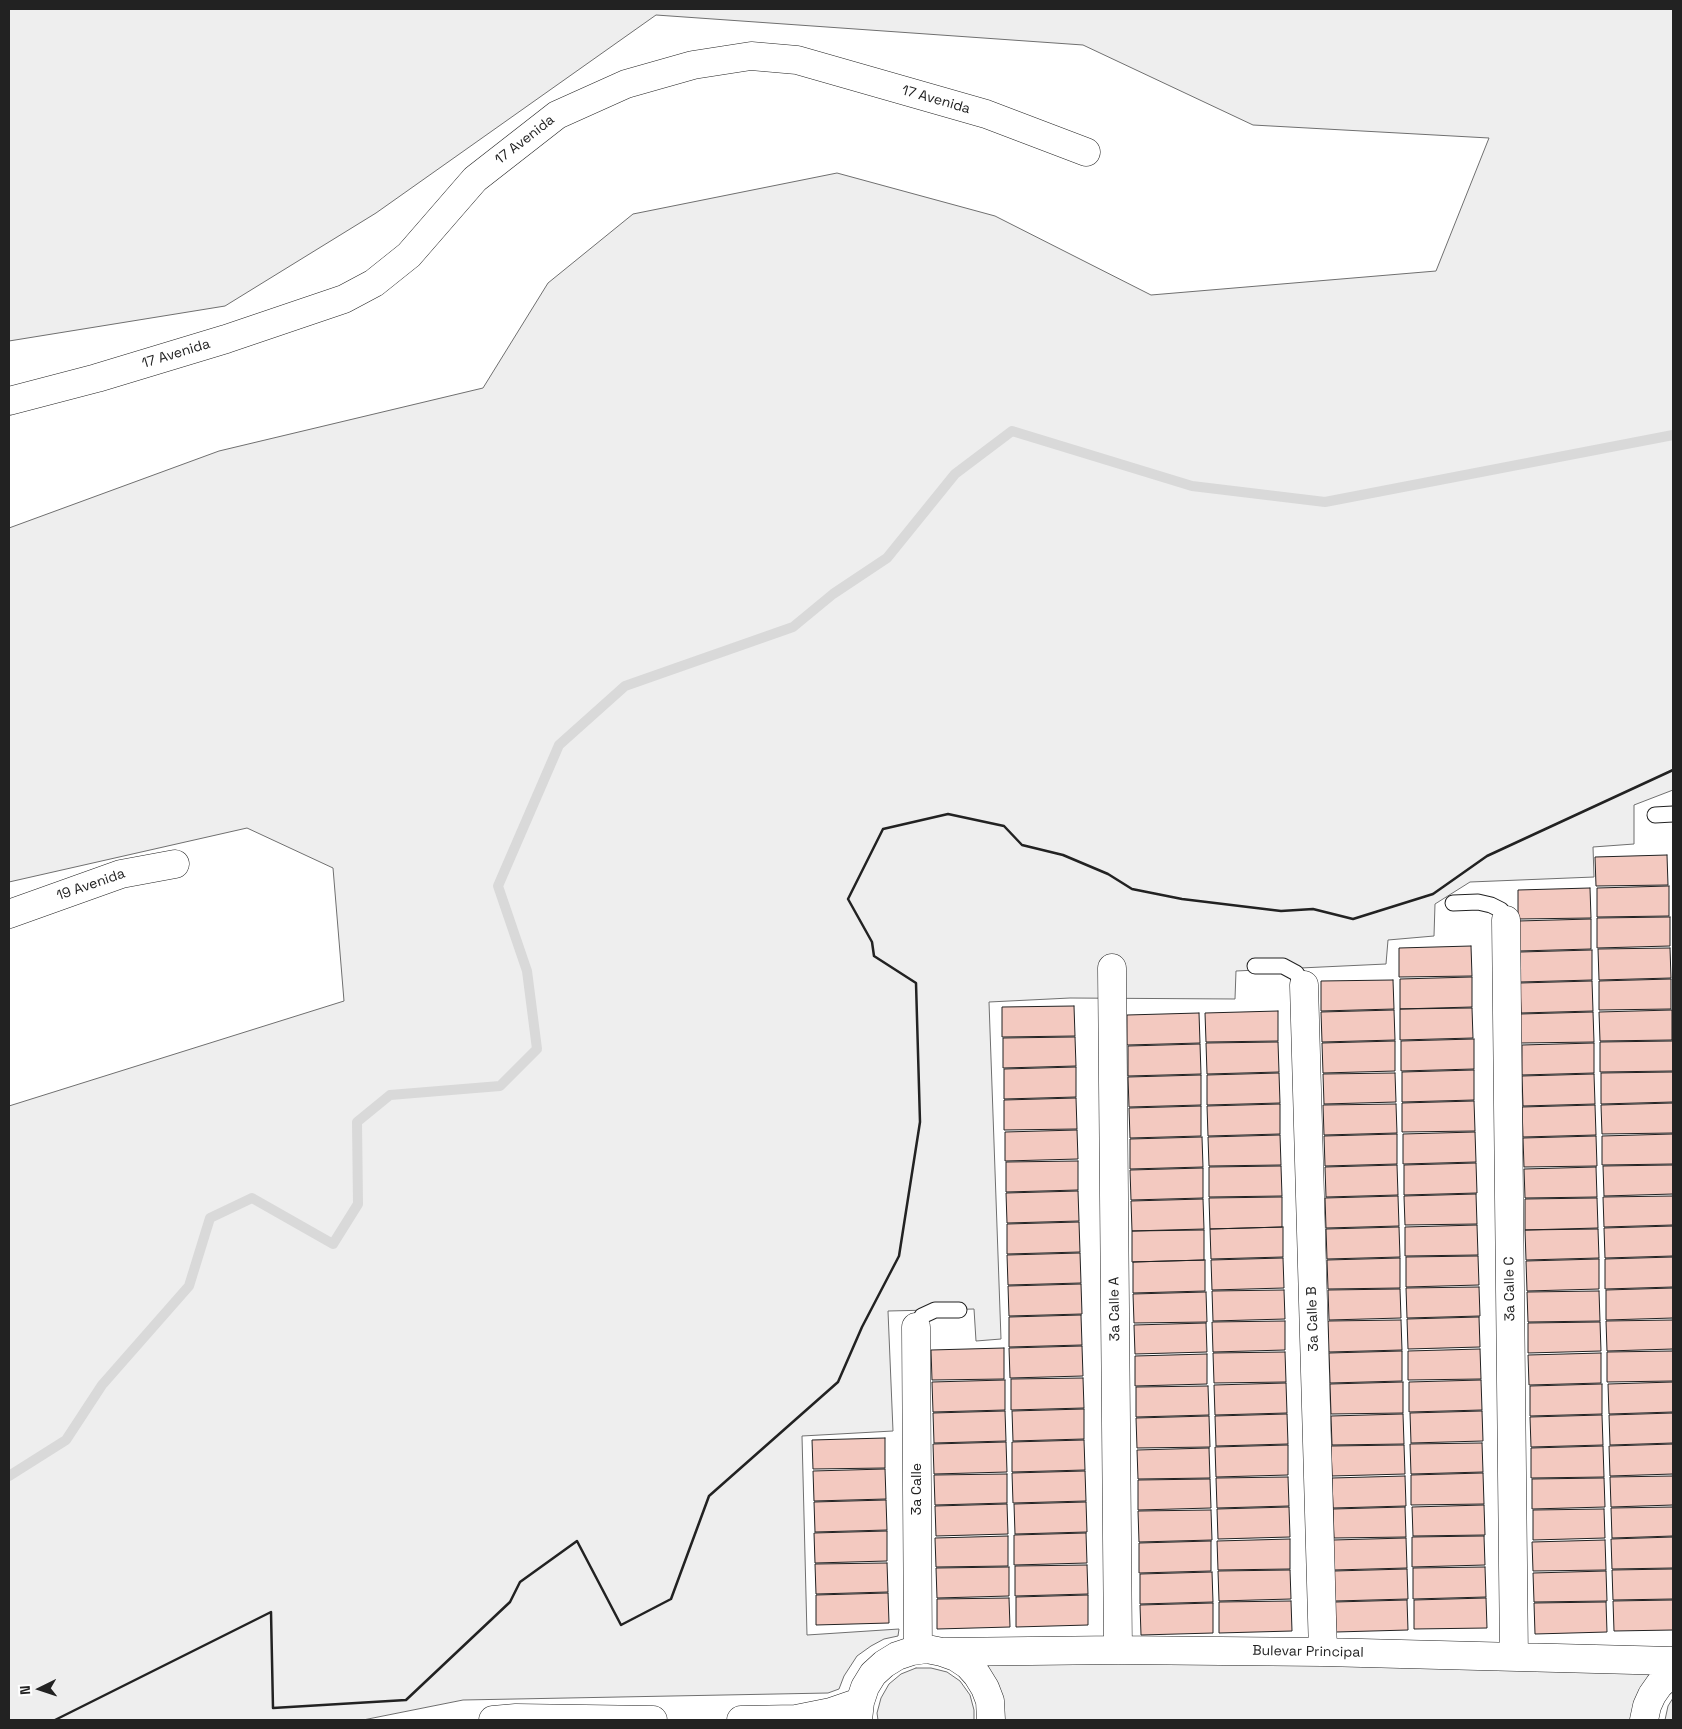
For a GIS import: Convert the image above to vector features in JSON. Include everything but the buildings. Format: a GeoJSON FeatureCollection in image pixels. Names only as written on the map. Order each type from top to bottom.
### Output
{"type":"FeatureCollection","features":[{"type":"Feature","properties":{"kind":"street","name":"17 Avenida"},"geometry":{"type":"LineString","coordinates":[[9,401],[97,378],[226,339],[344,299],[374,283],[409,255],[475,179],[557,115],[626,84],[693,65],[751,56],[797,60],[986,114],[1086,152]]}},
{"type":"Feature","properties":{"kind":"street","name":"19 Avenida"},"geometry":{"type":"LineString","coordinates":[[9,914],[120,874],[175,864]]}},
{"type":"Feature","properties":{"kind":"street","name":"3a Calle C"},"geometry":{"type":"LineString","coordinates":[[1506,920],[1514,1657]]}},
{"type":"Feature","properties":{"kind":"street","name":"3a Calle A"},"geometry":{"type":"LineString","coordinates":[[1112,968],[1118,1650]]}},
{"type":"Feature","properties":{"kind":"street","name":"3a Calle B"},"geometry":{"type":"LineString","coordinates":[[1304,985],[1323,1652]]}},
{"type":"Feature","properties":{"kind":"street","name":"3a Calle"},"geometry":{"type":"LineString","coordinates":[[916,1327],[930,1651]]}},
{"type":"Feature","properties":{"kind":"street","name":"Bulevar Principal"},"geometry":{"type":"LineString","coordinates":[[859,1711],[865,1687],[873,1674],[884,1664],[897,1656],[930,1651],[1323,1652],[1673,1661]]}},
{"type":"Feature","properties":{"kind":"street"},"geometry":{"type":"LineString","coordinates":[[930,1651],[956,1657],[968,1665],[985,1688],[990,1701],[991,1720]]}},
{"type":"Feature","properties":{"kind":"street"},"geometry":{"type":"LineString","coordinates":[[1644,1720],[1652,1695],[1659,1685],[1673,1672]]}},
{"type":"Feature","properties":{"kind":"street"},"geometry":{"type":"LineString","coordinates":[[741,1720],[800,1719],[831,1712],[859,1711]]}},
{"type":"Feature","properties":{"kind":"street"},"geometry":{"type":"LineString","coordinates":[[508,1719],[653,1720]]}},
{"type":"Feature","properties":{"kind":"lane"},"geometry":{"type":"LineString","coordinates":[[1655,815],[1673,814]]}},
{"type":"Feature","properties":{"kind":"lane"},"geometry":{"type":"LineString","coordinates":[[1453,902],[1478,902],[1491,905],[1501,910],[1506,920]]}},
{"type":"Feature","properties":{"kind":"lane"},"geometry":{"type":"LineString","coordinates":[[1255,966],[1282,966],[1296,973],[1304,985]]}},
{"type":"Feature","properties":{"kind":"lane"},"geometry":{"type":"LineString","coordinates":[[916,1327],[922,1316],[935,1310],[959,1310]]}},
{"type":"Feature","properties":{"kind":"shaded area"},"geometry":{"type":"Polygon","coordinates":[[[9,9],[1673,9],[1673,790],[1634,805],[1634,844],[1593,847],[1594,877],[1470,882],[1435,904],[1434,936],[1388,940],[1386,964],[1236,971],[1235,999],[1070,998],[989,1002],[1001,1339],[976,1341],[974,1309],[888,1311],[893,1431],[802,1436],[807,1635],[899,1629],[898,1636],[884,1639],[857,1656],[844,1676],[839,1689],[828,1693],[463,1700],[363,1720],[9,1720],[9,1106],[344,1001],[333,868],[247,828],[9,882],[9,528],[219,451],[483,388],[548,283],[633,214],[837,173],[995,216],[1151,295],[1436,271],[1489,138],[1253,125],[1083,45],[656,15],[376,213],[225,306],[9,341],[9,9]]]}},
{"type":"Feature","properties":{"kind":"shaded area"},"geometry":{"type":"Polygon","coordinates":[[[1118,1650],[1673,1661],[1644,1720],[991,1720],[968,1665],[1118,1650]]]}},
{"type":"Feature","properties":{"kind":"shaded area"},"geometry":{"type":"Polygon","coordinates":[[[916,1668],[931,1668],[947,1672],[960,1681],[970,1695],[974,1710],[974,1720],[878,1720],[877,1713],[881,1698],[889,1684],[901,1674],[916,1668]]]}},
{"type":"Feature","properties":{"kind":"shaded area"},"geometry":{"type":"Polygon","coordinates":[[[1673,1698],[1673,1720],[1665,1720],[1668,1706],[1673,1698]]]}},
{"type":"Feature","properties":{"kind":"waterway"},"geometry":{"type":"LineString","coordinates":[[9,1476],[66,1440],[102,1385],[189,1286],[210,1218],[252,1198],[333,1244],[358,1204],[357,1122],[390,1095],[500,1086],[537,1049],[527,971],[498,886],[559,745],[625,686],[793,627],[833,594],[887,558],[955,474],[1012,431],[1192,486],[1325,502],[1673,435]]}},
{"type":"Feature","properties":{"kind":"wall"},"geometry":{"type":"LineString","coordinates":[[55,1720],[271,1612],[273,1708],[406,1700],[510,1602],[520,1582],[577,1541],[621,1625],[671,1599],[709,1496],[838,1382],[862,1327],[899,1256],[920,1122],[916,983],[874,956],[872,942],[848,899],[883,829],[948,814],[1004,826],[1022,845],[1063,855],[1108,874],[1132,889],[1182,899],[1281,911],[1313,909],[1353,919],[1433,894],[1487,856],[1673,770]]}}]}
